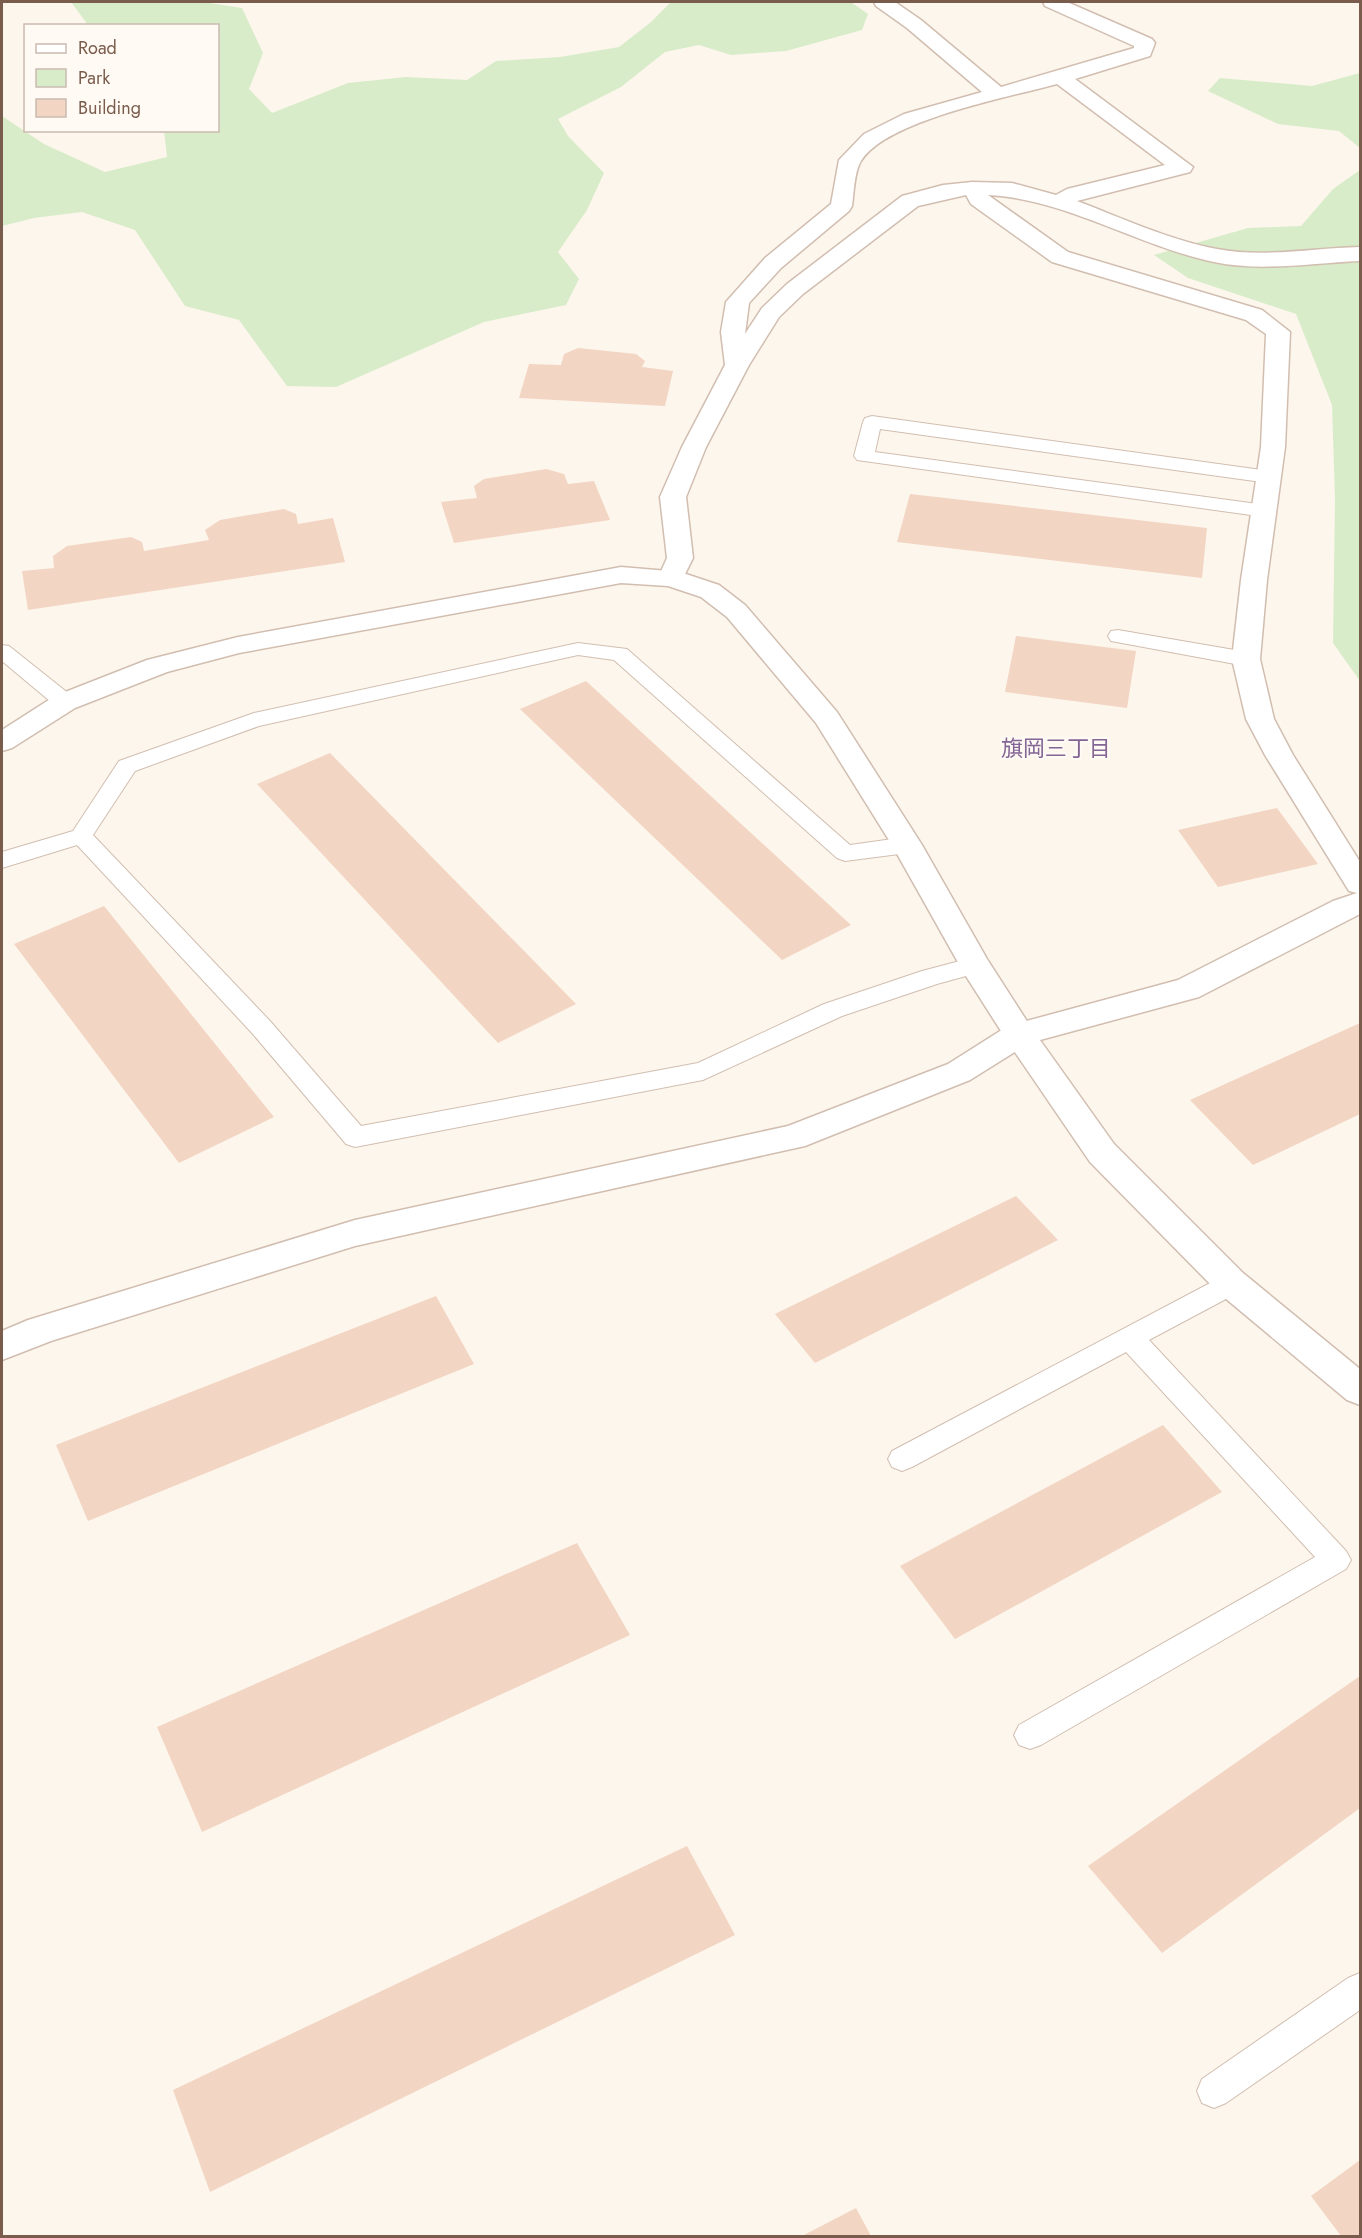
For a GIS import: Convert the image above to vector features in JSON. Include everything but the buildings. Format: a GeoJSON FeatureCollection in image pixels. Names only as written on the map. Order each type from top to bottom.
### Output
{"type":"FeatureCollection","features":[{"type":"Feature","properties":{"kind":"street"},"geometry":{"type":"LineString","coordinates":[[883,2],[915,24],[997,94]]}},
{"type":"Feature","properties":{"kind":"street"},"geometry":{"type":"LineString","coordinates":[[736,365],[733,332],[738,302],[773,263],[841,206],[850,159],[871,138],[911,118],[1143,52],[1145,43],[1052,2]]}},
{"type":"Feature","properties":{"kind":"street"},"geometry":{"type":"LineString","coordinates":[[1058,202],[1075,194],[1182,168],[1060,77]]}},
{"type":"Feature","properties":{"kind":"street"},"geometry":{"type":"LineString","coordinates":[[972,188],[979,199],[1060,257],[1254,315],[1278,332],[1273,447],[1254,580],[1246,659],[1260,719],[1330,839],[1360,884]]}},
{"type":"Feature","properties":{"kind":"street"},"geometry":{"type":"LineString","coordinates":[[671,578],[680,558],[673,497],[694,447],[736,365],[770,313],[795,289],[910,201],[943,192],[972,188],[1012,190],[1058,202],[1168,243],[1217,256],[1257,259],[1360,254]]}},
{"type":"Feature","properties":{"kind":"street"},"geometry":{"type":"LineString","coordinates":[[2,742],[65,702],[157,666],[238,645],[621,575],[671,578],[710,591],[735,611],[827,718],[907,845],[975,965],[1018,1034],[1102,1153],[1231,1283],[1360,1390]]}},
{"type":"Feature","properties":{"kind":"street"},"geometry":{"type":"LineString","coordinates":[[2,1346],[41,1330],[355,1233],[793,1137],[959,1072],[1018,1034],[1188,989],[1344,908],[1360,903]]}},
{"type":"Feature","properties":{"kind":"lane"},"geometry":{"type":"LineString","coordinates":[[1265,511],[864,456],[872,422],[1269,477]]}},
{"type":"Feature","properties":{"kind":"lane"},"geometry":{"type":"LineString","coordinates":[[1118,636],[1246,659]]}},
{"type":"Feature","properties":{"kind":"lane"},"geometry":{"type":"LineString","coordinates":[[2,860],[81,836],[127,766],[254,720],[578,649],[620,654],[845,853],[907,845]]}},
{"type":"Feature","properties":{"kind":"lane"},"geometry":{"type":"LineString","coordinates":[[2,651],[65,702]]}},
{"type":"Feature","properties":{"kind":"lane"},"geometry":{"type":"LineString","coordinates":[[81,836],[261,1027],[355,1137],[702,1071],[833,1010],[931,977],[975,965]]}},
{"type":"Feature","properties":{"kind":"lane"},"geometry":{"type":"LineString","coordinates":[[902,1459],[1231,1283]]}},
{"type":"Feature","properties":{"kind":"lane"},"geometry":{"type":"LineString","coordinates":[[1030,1735],[1336,1560],[1130,1338]]}},
{"type":"Feature","properties":{"kind":"lane"},"geometry":{"type":"LineString","coordinates":[[1214,2091],[1360,1990]]}},
{"type":"Feature","properties":{"kind":"green space"},"geometry":{"type":"Polygon","coordinates":[[[71,2],[203,2],[242,8],[263,53],[249,89],[272,113],[348,83],[406,77],[467,80],[496,61],[560,57],[619,47],[651,22],[671,2],[851,2],[868,14],[862,30],[786,51],[731,55],[699,45],[665,52],[621,87],[558,119],[568,136],[604,173],[587,210],[558,252],[579,279],[566,305],[484,322],[336,387],[287,386],[239,320],[185,306],[135,230],[82,212],[34,218],[2,226],[2,116],[44,144],[105,172],[167,157],[164,132],[219,132],[219,24],[87,24],[71,2]]]}},
{"type":"Feature","properties":{"kind":"green space"},"geometry":{"type":"Polygon","coordinates":[[[1360,73],[1360,148],[1339,131],[1278,124],[1208,91],[1220,78],[1312,86],[1360,73]]]}},
{"type":"Feature","properties":{"kind":"green space"},"geometry":{"type":"Polygon","coordinates":[[[1360,170],[1360,681],[1333,643],[1335,499],[1332,405],[1296,314],[1188,278],[1154,255],[1248,228],[1301,226],[1333,189],[1360,170]]]}},
{"type":"Feature","properties":{"kind":"district","name":"旗岡三丁目"},"geometry":{"type":"Point","coordinates":[1056,748]}}]}
